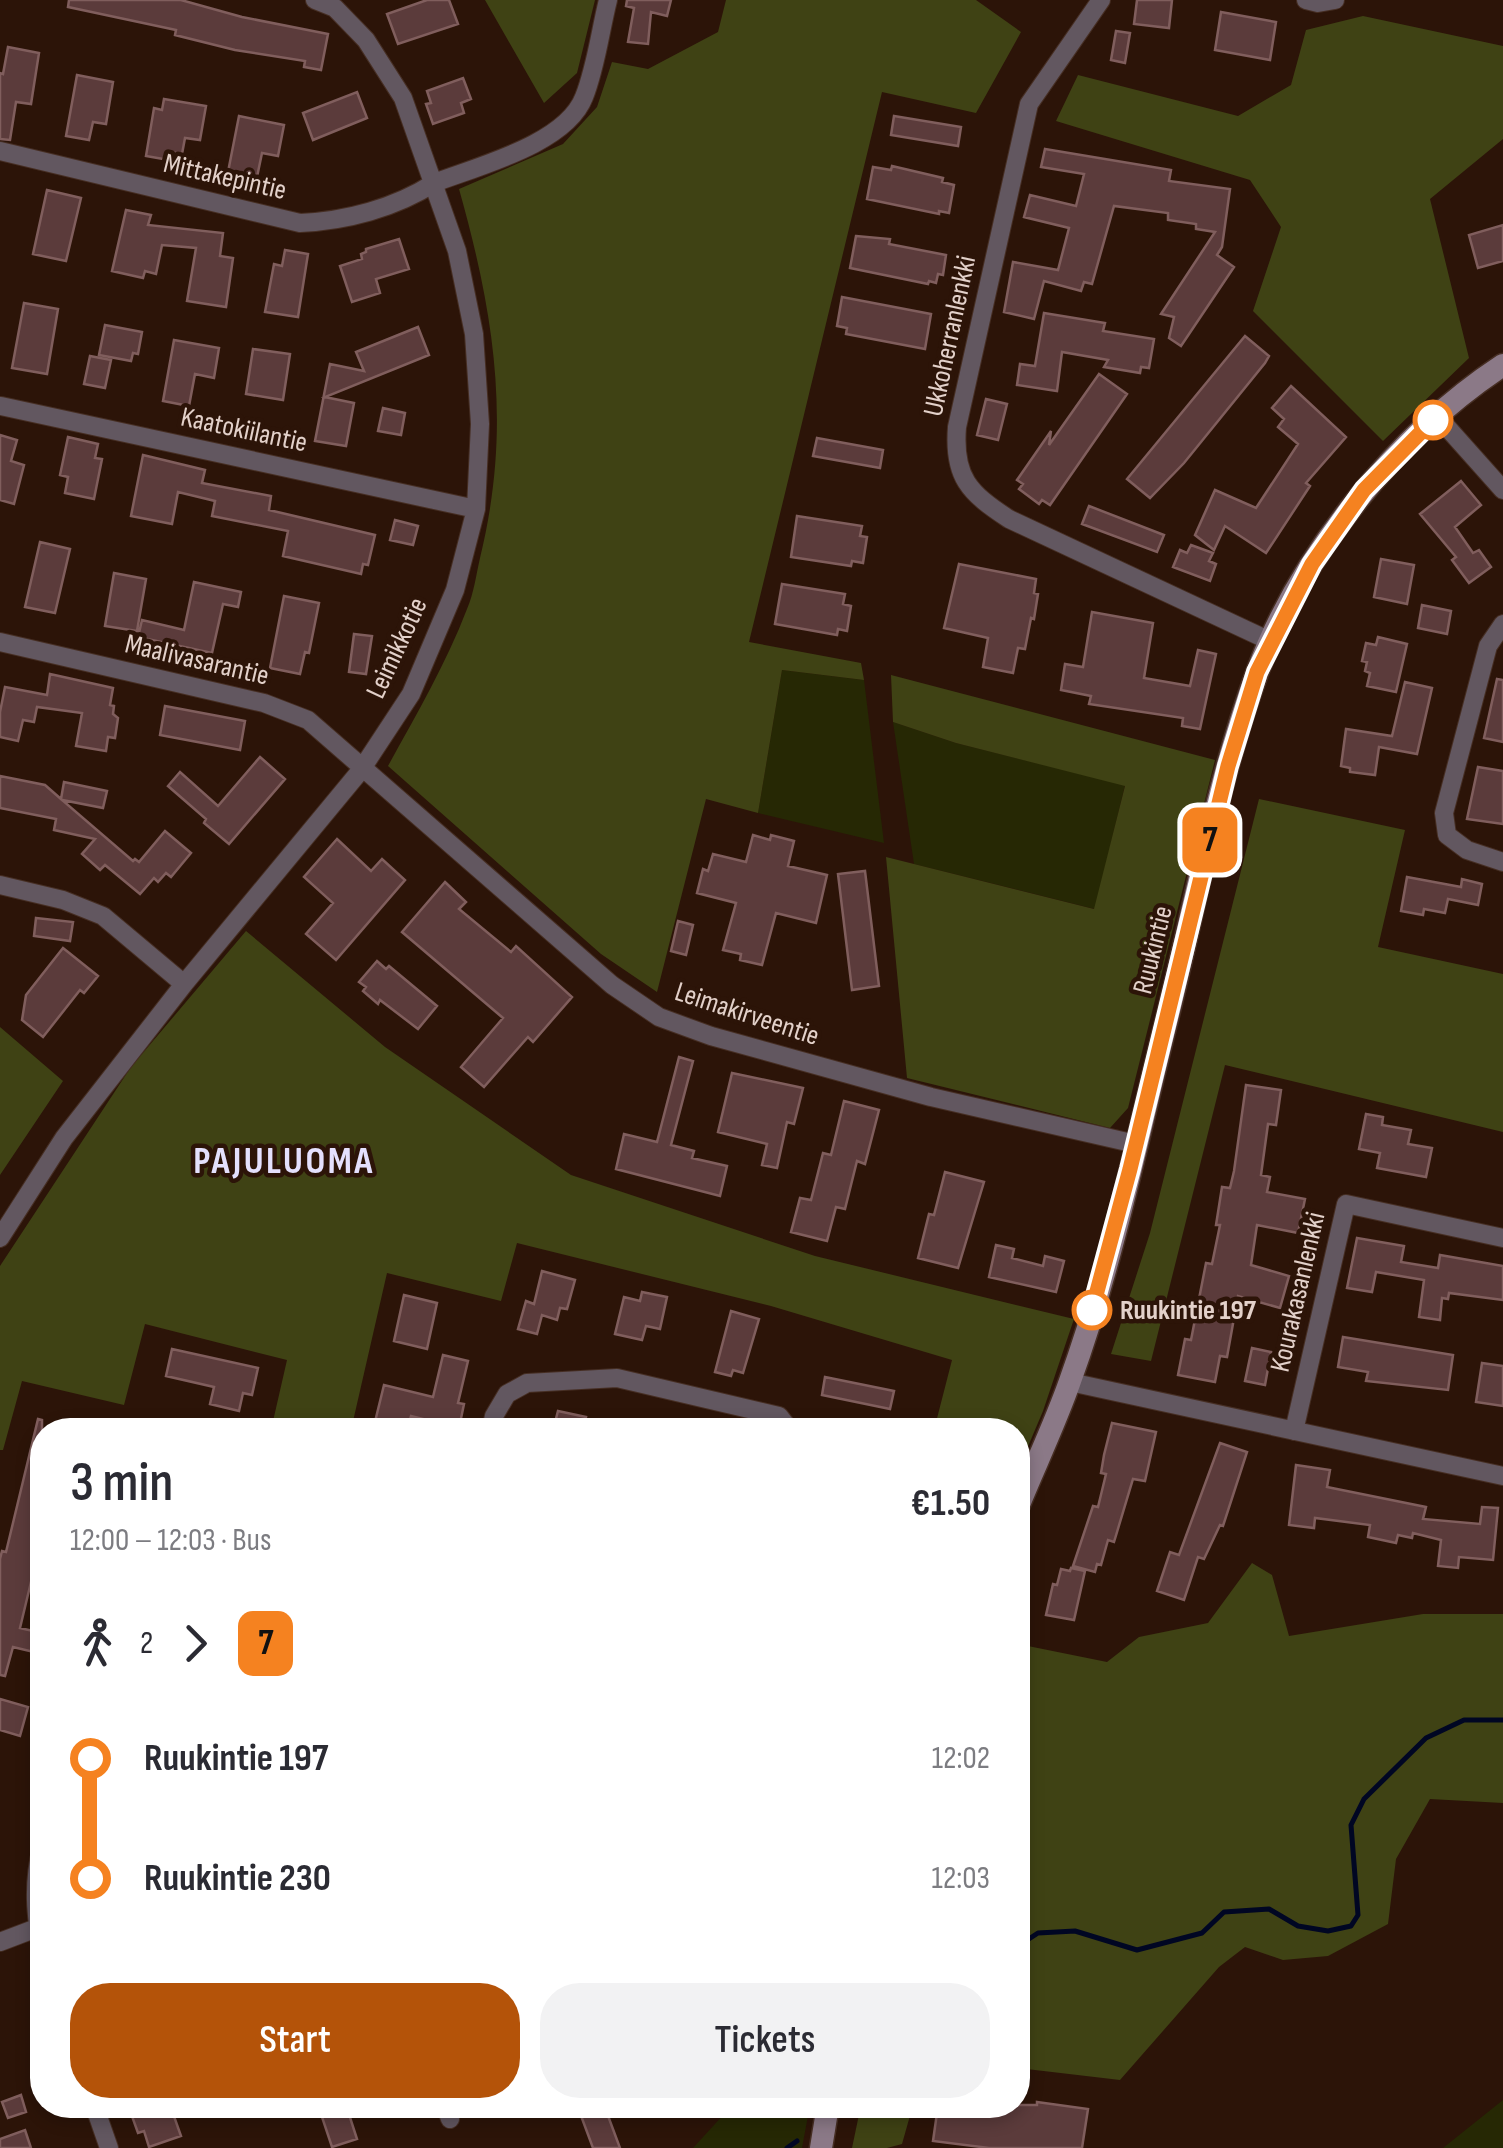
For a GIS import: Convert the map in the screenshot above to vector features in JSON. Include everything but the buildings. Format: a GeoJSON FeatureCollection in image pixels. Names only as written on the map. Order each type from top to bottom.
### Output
{"type":"FeatureCollection","features":[{"type":"Feature","properties":{"kind":"street","name":"Leimikkotie"},"geometry":{"type":"LineString","coordinates":[[0,1238],[64,1138],[184,984],[361,770],[411,694],[455,590],[476,508],[480,424],[474,334],[457,251],[403,98],[366,40],[334,8],[315,0]]}},
{"type":"Feature","properties":{"kind":"street","name":"Mittakepintie"},"geometry":{"type":"LineString","coordinates":[[0,151],[300,222],[329,222],[362,214],[547,138],[568,122],[584,100],[608,0]]}},
{"type":"Feature","properties":{"kind":"street","name":"Ukkoherranlenkki"},"geometry":{"type":"LineString","coordinates":[[1101,0],[1029,104],[957,427],[955,449],[961,474],[982,502],[1009,519],[1270,641]]}},
{"type":"Feature","properties":{"kind":"street"},"geometry":{"type":"LineString","coordinates":[[1306,0],[1336,0]]}},
{"type":"Feature","properties":{"kind":"street","name":"Ruukintie"},"geometry":{"type":"LineString","coordinates":[[1030,1477],[1070,1382],[1103,1274],[1228,766],[1270,641],[1312,564],[1364,490],[1437,416],[1503,365]]}},
{"type":"Feature","properties":{"kind":"street","name":"Kaatokiilantie"},"geometry":{"type":"LineString","coordinates":[[1,406],[476,508]]}},
{"type":"Feature","properties":{"kind":"street"},"geometry":{"type":"LineString","coordinates":[[1437,416],[1503,490]]}},
{"type":"Feature","properties":{"kind":"street"},"geometry":{"type":"LineString","coordinates":[[1503,624],[1488,646],[1444,813],[1447,835],[1466,850],[1503,862]]}},
{"type":"Feature","properties":{"kind":"street","name":"Maalivasarantie"},"geometry":{"type":"LineString","coordinates":[[0,642],[264,703],[308,720],[361,770]]}},
{"type":"Feature","properties":{"kind":"street","name":"Leimakirveentie"},"geometry":{"type":"LineString","coordinates":[[361,770],[612,985],[660,1017],[711,1036],[931,1098],[1136,1144]]}},
{"type":"Feature","properties":{"kind":"street"},"geometry":{"type":"LineString","coordinates":[[0,885],[63,900],[103,916],[184,984]]}},
{"type":"Feature","properties":{"kind":"street","name":"Kourakasanlenkki"},"geometry":{"type":"LineString","coordinates":[[1294,1431],[1346,1204],[1503,1238]]}},
{"type":"Feature","properties":{"kind":"street"},"geometry":{"type":"LineString","coordinates":[[494,1418],[507,1394],[527,1382],[617,1378],[781,1418]]}},
{"type":"Feature","properties":{"kind":"street"},"geometry":{"type":"LineString","coordinates":[[1070,1382],[1503,1476]]}},
{"type":"Feature","properties":{"kind":"street"},"geometry":{"type":"LineString","coordinates":[[0,1942],[30,1931]]}},
{"type":"Feature","properties":{"kind":"street"},"geometry":{"type":"LineString","coordinates":[[99,2118],[110,2148]]}},
{"type":"Feature","properties":{"kind":"street"},"geometry":{"type":"LineString","coordinates":[[821,2148],[826,2118]]}},
{"type":"Feature","properties":{"kind":"green space"},"geometry":{"type":"Polygon","coordinates":[[[485,0],[595,0],[577,73],[544,103],[485,0]]]}},
{"type":"Feature","properties":{"kind":"green space"},"geometry":{"type":"Polygon","coordinates":[[[726,0],[976,0],[1021,32],[976,113],[882,92],[749,642],[861,663],[864,680],[782,670],[758,813],[706,799],[657,992],[601,954],[388,766],[467,609],[490,510],[497,417],[495,372],[482,282],[459,189],[563,144],[597,107],[612,62],[648,69],[718,32],[726,0]]]}},
{"type":"Feature","properties":{"kind":"green space"},"geometry":{"type":"Polygon","coordinates":[[[1363,16],[1503,46],[1503,139],[1430,199],[1469,358],[1383,441],[1253,311],[1281,227],[1250,180],[1056,121],[1078,75],[1238,116],[1291,85],[1306,30],[1363,16]]]}},
{"type":"Feature","properties":{"kind":"green space"},"geometry":{"type":"Polygon","coordinates":[[[782,670],[864,680],[884,843],[758,813],[782,670]]]}},
{"type":"Feature","properties":{"kind":"green space"},"geometry":{"type":"Polygon","coordinates":[[[891,675],[1215,760],[1128,1108],[1110,1128],[907,1078],[886,857],[1094,909],[1125,786],[956,743],[893,722],[891,675]]]}},
{"type":"Feature","properties":{"kind":"green space"},"geometry":{"type":"Polygon","coordinates":[[[893,722],[956,743],[1125,785],[1095,909],[914,864],[893,722]]]}},
{"type":"Feature","properties":{"kind":"green space"},"geometry":{"type":"Polygon","coordinates":[[[1259,799],[1405,830],[1378,947],[1503,974],[1503,1132],[1225,1065],[1151,1361],[1111,1354],[1150,1233],[1259,799]]]}},
{"type":"Feature","properties":{"kind":"green space"},"geometry":{"type":"Polygon","coordinates":[[[246,931],[385,1047],[571,1175],[815,1256],[1074,1319],[1030,1442],[1030,1418],[937,1418],[952,1360],[771,1306],[517,1243],[501,1301],[387,1273],[354,1418],[274,1418],[287,1360],[145,1324],[124,1405],[22,1381],[0,1450],[0,1266],[131,1067],[246,931]]]}},
{"type":"Feature","properties":{"kind":"green space"},"geometry":{"type":"Polygon","coordinates":[[[0,1027],[63,1081],[0,1175],[0,1027]]]}},
{"type":"Feature","properties":{"kind":"green space"},"geometry":{"type":"Polygon","coordinates":[[[1252,1563],[1272,1575],[1289,1636],[1423,1614],[1503,1614],[1503,1803],[1430,1799],[1396,1859],[1388,1924],[1328,1956],[1283,1960],[1245,1947],[1219,1967],[1120,2080],[1030,2069],[1030,1646],[1107,1662],[1139,1637],[1208,1623],[1252,1563]]]}},
{"type":"Feature","properties":{"kind":"green space"},"geometry":{"type":"Polygon","coordinates":[[[1503,2100],[1503,2148],[1443,2148],[1503,2100]]]}},
{"type":"Feature","properties":{"kind":"green space"},"geometry":{"type":"Polygon","coordinates":[[[720,2118],[808,2118],[802,2148],[693,2148],[720,2118]]]}},
{"type":"Feature","properties":{"kind":"green space"},"geometry":{"type":"Polygon","coordinates":[[[858,2118],[909,2118],[902,2144],[852,2148],[858,2118]]]}},
{"type":"Feature","properties":{"kind":"waterway","name":"PAJULUOMA"},"geometry":{"type":"LineString","coordinates":[[1030,1938],[1038,1933],[1075,1931],[1137,1950],[1202,1933],[1224,1912],[1269,1909],[1298,1926],[1328,1931],[1351,1926],[1358,1915],[1351,1825],[1364,1799],[1426,1738],[1464,1720],[1503,1720]]}},
{"type":"Feature","properties":{"kind":"waterway","name":"PAJULUOMA"},"geometry":{"type":"LineString","coordinates":[[787,2148],[797,2141]]}},
{"type":"Feature","properties":{"kind":"bus line","name":"7"},"geometry":{"type":"LineString","coordinates":[[1092,1310],[1228,766],[1257,672],[1312,564],[1364,490],[1433,420]]}},
{"type":"Feature","properties":{"kind":"place","name":"Ruukintie 197"},"geometry":{"type":"Point","coordinates":[1092,1310]}},
{"type":"Feature","properties":{"kind":"district","name":"PAJULUOMA"},"geometry":{"type":"Point","coordinates":[284,1161]}}]}
